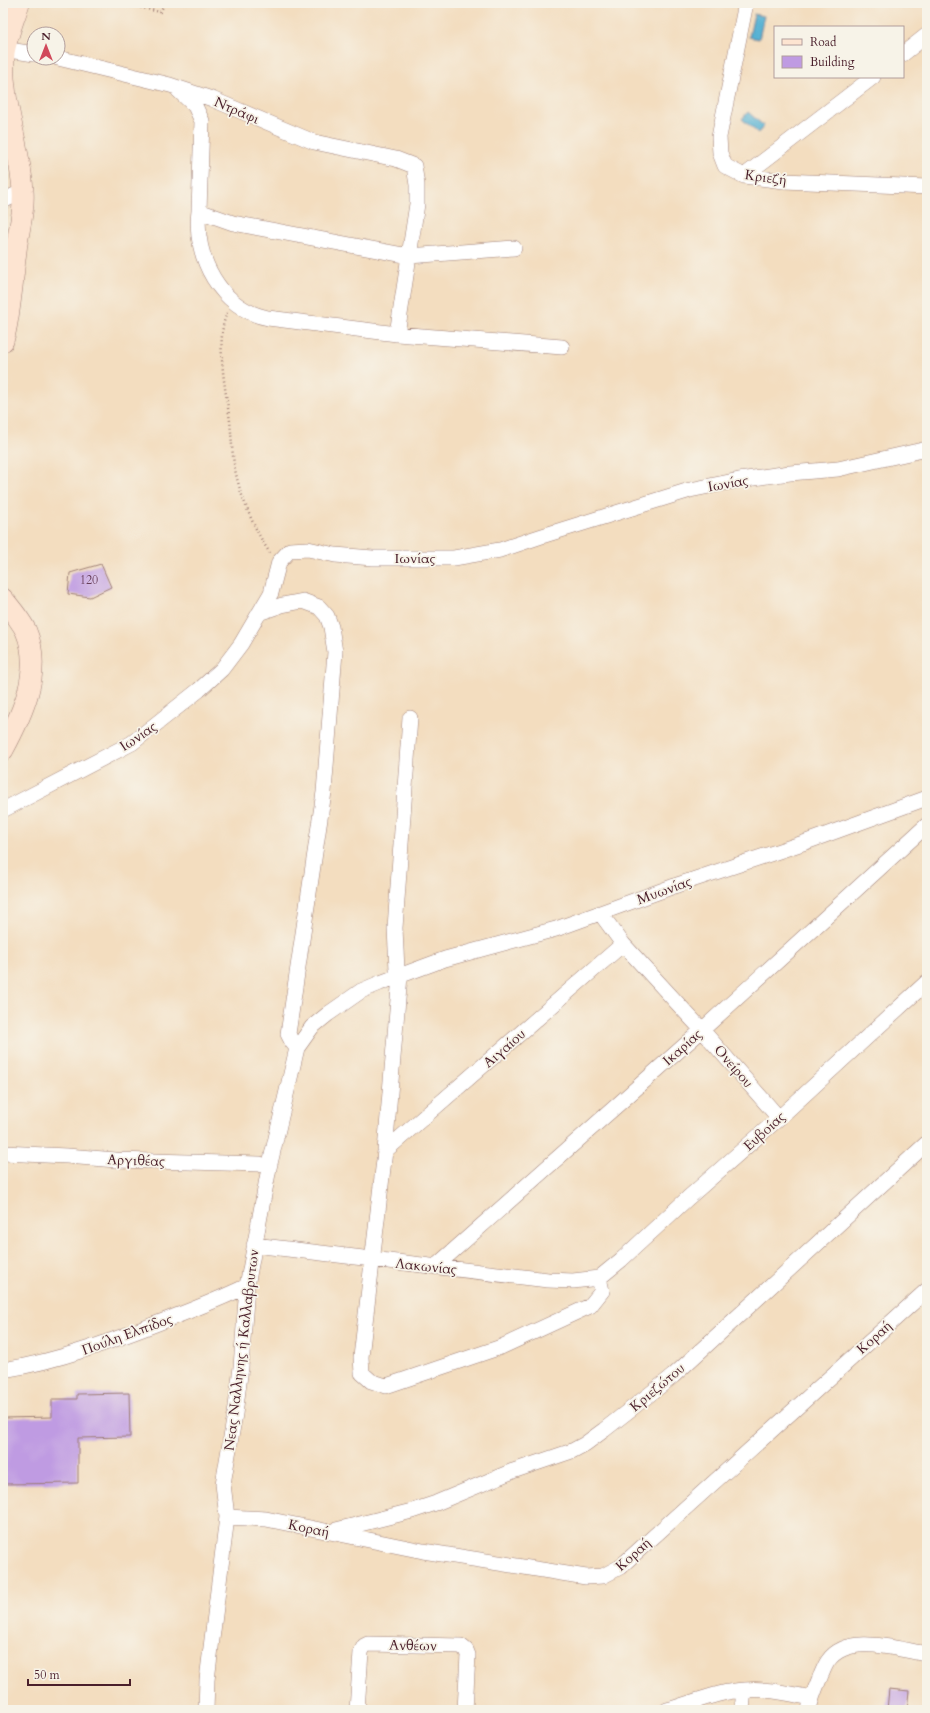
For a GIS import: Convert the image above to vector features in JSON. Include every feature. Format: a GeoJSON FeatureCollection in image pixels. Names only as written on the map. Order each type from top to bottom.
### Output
{"type":"FeatureCollection","features":[{"type":"Feature","properties":{"kind":"main road"},"geometry":{"type":"LineString","coordinates":[[4,336],[10,308],[16,249],[23,209],[23,191],[5,93],[4,50],[20,3]]}},
{"type":"Feature","properties":{"kind":"main road"},"geometry":{"type":"LineString","coordinates":[[3,598],[26,631],[32,660],[30,682],[22,711],[3,750]]}},
{"type":"Feature","properties":{"kind":"street","name":"Κριεζή"},"geometry":{"type":"LineString","coordinates":[[746,3],[719,137],[720,152],[725,166],[744,176],[784,181],[927,187]]}},
{"type":"Feature","properties":{"kind":"street"},"geometry":{"type":"LineString","coordinates":[[904,53],[927,35]]}},
{"type":"Feature","properties":{"kind":"street"},"geometry":{"type":"LineString","coordinates":[[4,50],[26,53]]}},
{"type":"Feature","properties":{"kind":"street","name":"Ντράφι"},"geometry":{"type":"LineString","coordinates":[[66,60],[170,85],[212,99],[314,142],[396,159],[414,166],[417,185],[417,204],[409,256]]}},
{"type":"Feature","properties":{"kind":"street"},"geometry":{"type":"LineString","coordinates":[[744,176],[872,78]]}},
{"type":"Feature","properties":{"kind":"street"},"geometry":{"type":"LineString","coordinates":[[170,85],[192,102],[201,117],[202,134],[198,232],[204,260],[215,279],[234,302],[243,309],[261,316],[398,334],[562,347]]}},
{"type":"Feature","properties":{"kind":"street"},"geometry":{"type":"LineString","coordinates":[[3,201],[23,191]]}},
{"type":"Feature","properties":{"kind":"street"},"geometry":{"type":"LineString","coordinates":[[199,211],[233,223],[409,256],[514,248]]}},
{"type":"Feature","properties":{"kind":"street"},"geometry":{"type":"LineString","coordinates":[[398,334],[409,256]]}},
{"type":"Feature","properties":{"kind":"street","name":"Ιωνίας"},"geometry":{"type":"LineString","coordinates":[[3,810],[132,743],[199,690],[222,669],[241,644],[272,593],[279,562],[290,550],[308,549],[335,555],[373,558],[462,557],[500,550],[690,490],[739,480],[790,473],[838,469],[927,449]]}},
{"type":"Feature","properties":{"kind":"street"},"geometry":{"type":"LineString","coordinates":[[259,614],[282,605],[302,601],[319,607],[327,616],[331,627],[335,652],[324,792],[288,1034],[297,1048]]}},
{"type":"Feature","properties":{"kind":"street"},"geometry":{"type":"LineString","coordinates":[[410,718],[395,928],[397,970],[400,976],[385,1151],[361,1357],[362,1373],[370,1382],[386,1386],[501,1347],[590,1306],[602,1291],[599,1278]]}},
{"type":"Feature","properties":{"kind":"street","name":"Μυωνίας"},"geometry":{"type":"LineString","coordinates":[[400,976],[445,959],[556,929],[601,914],[680,884],[806,842],[927,798]]}},
{"type":"Feature","properties":{"kind":"street","name":"Ικαρίας"},"geometry":{"type":"LineString","coordinates":[[436,1266],[702,1030],[927,825]]}},
{"type":"Feature","properties":{"kind":"street","name":"Ονείρου"},"geometry":{"type":"LineString","coordinates":[[601,914],[623,944],[702,1030],[779,1118]]}},
{"type":"Feature","properties":{"kind":"street","name":"Αιγαίου"},"geometry":{"type":"LineString","coordinates":[[385,1151],[623,944]]}},
{"type":"Feature","properties":{"kind":"street","name":"Νεας Nαλληνης ή Καλλαβρυτων"},"geometry":{"type":"LineString","coordinates":[[206,1710],[207,1680],[227,1517],[223,1484],[235,1414],[241,1367],[247,1286],[269,1168],[297,1048],[312,1027],[345,1002],[361,991],[400,976]]}},
{"type":"Feature","properties":{"kind":"street","name":"Ευβοίας"},"geometry":{"type":"LineString","coordinates":[[599,1278],[779,1118],[927,982]]}},
{"type":"Feature","properties":{"kind":"street","name":"Κριεζώτου"},"geometry":{"type":"LineString","coordinates":[[328,1532],[364,1524],[424,1507],[513,1471],[572,1451],[586,1444],[673,1376],[927,1143]]}},
{"type":"Feature","properties":{"kind":"street","name":"Αργιθέας"},"geometry":{"type":"LineString","coordinates":[[3,1153],[116,1160],[260,1164],[269,1168]]}},
{"type":"Feature","properties":{"kind":"street","name":"Λακωνίας"},"geometry":{"type":"LineString","coordinates":[[254,1245],[548,1280],[573,1281],[599,1278]]}},
{"type":"Feature","properties":{"kind":"street","name":"Πούλη Ελπίδος"},"geometry":{"type":"LineString","coordinates":[[3,1370],[30,1365],[84,1350],[208,1304],[247,1286]]}},
{"type":"Feature","properties":{"kind":"street","name":"Κοραή"},"geometry":{"type":"LineString","coordinates":[[227,1517],[266,1519],[423,1551],[586,1577],[604,1576],[620,1567],[927,1290]]}},
{"type":"Feature","properties":{"kind":"street","name":"Ανθέων"},"geometry":{"type":"LineString","coordinates":[[357,1710],[360,1652],[364,1646],[368,1644],[461,1646],[466,1650],[468,1655],[466,1710]]}},
{"type":"Feature","properties":{"kind":"street"},"geometry":{"type":"LineString","coordinates":[[667,1710],[724,1693],[744,1690],[767,1690],[810,1706],[828,1661],[836,1653],[849,1646],[860,1644],[872,1645],[927,1654]]}},
{"type":"Feature","properties":{"kind":"street"},"geometry":{"type":"LineString","coordinates":[[742,1710],[744,1690]]}},
{"type":"Feature","properties":{"kind":"path"},"geometry":{"type":"LineString","coordinates":[[122,3],[160,12],[165,3]]}},
{"type":"Feature","properties":{"kind":"path"},"geometry":{"type":"LineString","coordinates":[[234,302],[226,315],[222,344],[235,469],[242,494],[262,540],[279,562]]}},
{"type":"Feature","properties":{"kind":"water"},"geometry":{"type":"Polygon","coordinates":[[[754,14],[764,16],[759,39],[749,37],[754,14]]]}},
{"type":"Feature","properties":{"kind":"water"},"geometry":{"type":"Polygon","coordinates":[[[748,112],[764,126],[758,133],[742,119],[748,112]]]}},
{"type":"Feature","properties":{"kind":"building"},"geometry":{"type":"Polygon","coordinates":[[[101,564],[111,587],[90,597],[68,594],[70,573],[101,564]]]}},
{"type":"Feature","properties":{"kind":"building"},"geometry":{"type":"Polygon","coordinates":[[[129,1393],[130,1437],[78,1438],[78,1483],[3,1484],[3,1418],[52,1417],[52,1399],[77,1399],[77,1394],[129,1393]]]}},
{"type":"Feature","properties":{"kind":"building"},"geometry":{"type":"Polygon","coordinates":[[[889,1689],[909,1691],[907,1710],[887,1710],[889,1689]]]}}]}
